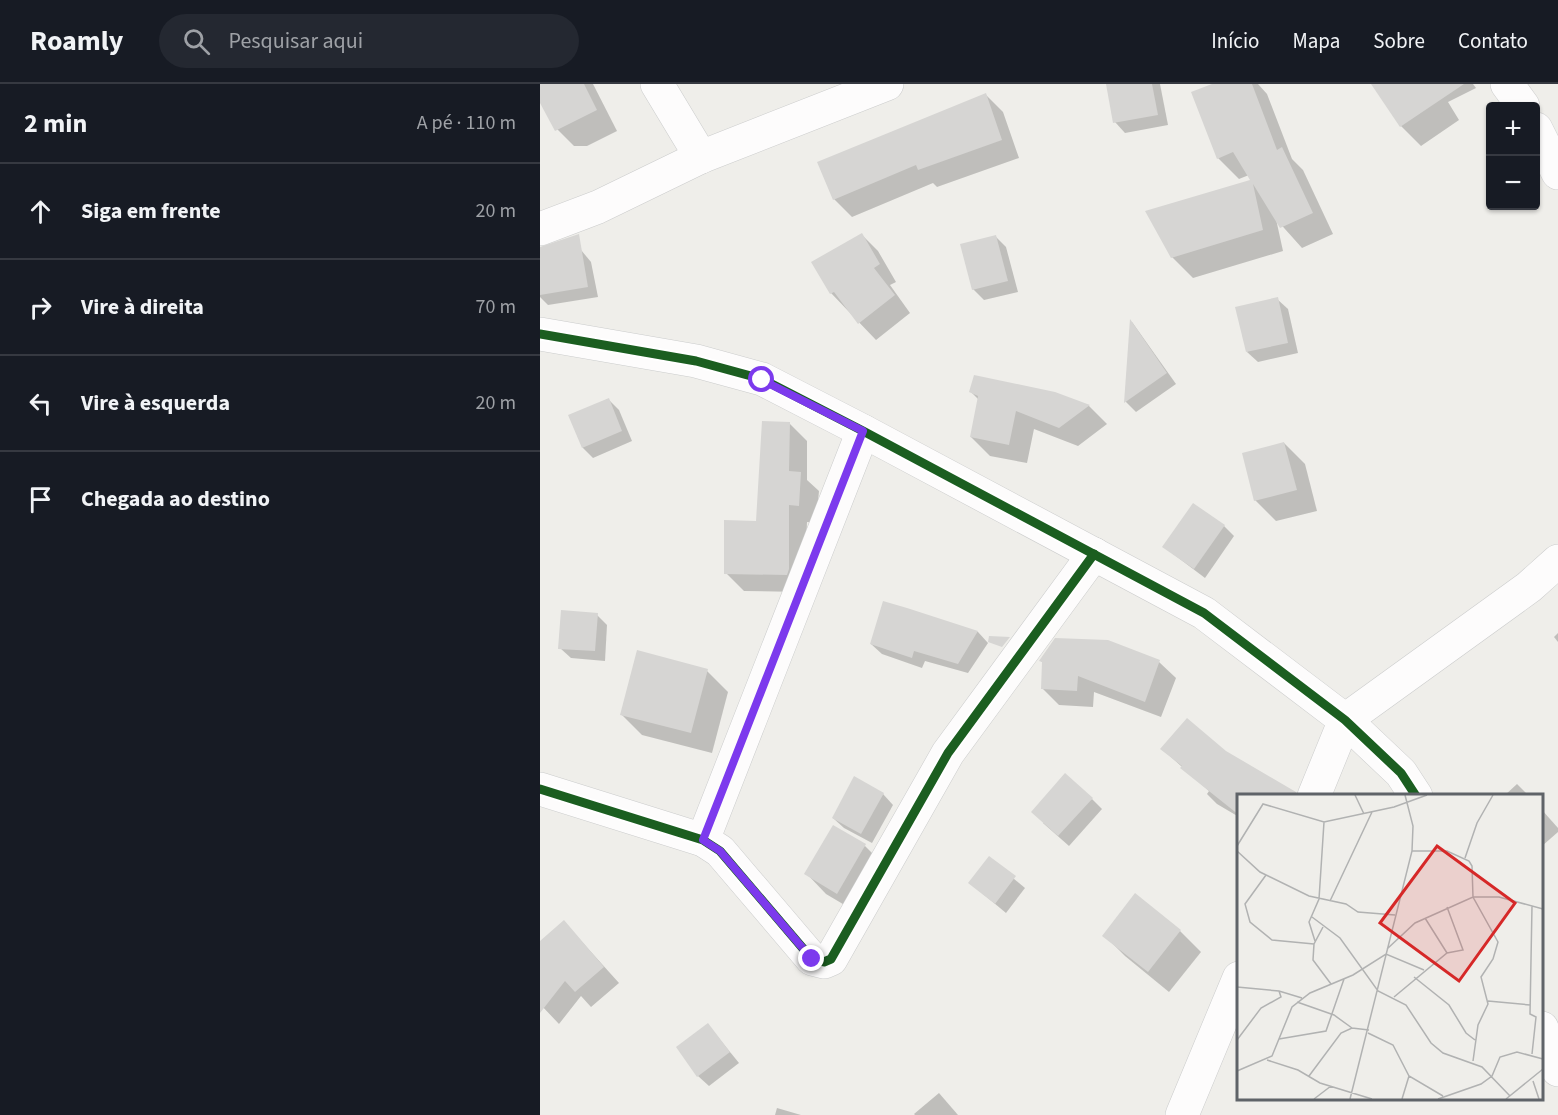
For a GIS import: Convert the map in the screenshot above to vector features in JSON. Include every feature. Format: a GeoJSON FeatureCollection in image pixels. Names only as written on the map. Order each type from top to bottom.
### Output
{"type":"FeatureCollection","features":[{"type":"Feature","properties":{"kind":"street"},"geometry":{"type":"LineString","coordinates":[[657,84],[701,157]]}},
{"type":"Feature","properties":{"kind":"street"},"geometry":{"type":"LineString","coordinates":[[540,229],[598,207],[701,157],[886,84]]}},
{"type":"Feature","properties":{"kind":"street"},"geometry":{"type":"LineString","coordinates":[[1507,84],[1520,102]]}},
{"type":"Feature","properties":{"kind":"street"},"geometry":{"type":"LineString","coordinates":[[1540,137],[1558,173]]}},
{"type":"Feature","properties":{"kind":"street"},"geometry":{"type":"LineString","coordinates":[[540,334],[696,361],[762,380],[863,431],[1203,613],[1345,720],[1401,773],[1415,794]]}},
{"type":"Feature","properties":{"kind":"street"},"geometry":{"type":"LineString","coordinates":[[703,840],[863,431]]}},
{"type":"Feature","properties":{"kind":"street"},"geometry":{"type":"LineString","coordinates":[[540,789],[703,840],[720,851],[812,959],[824,962],[831,959],[948,753],[1094,554]]}},
{"type":"Feature","properties":{"kind":"street"},"geometry":{"type":"LineString","coordinates":[[1314,794],[1345,720],[1529,587],[1558,561]]}},
{"type":"Feature","properties":{"kind":"street"},"geometry":{"type":"LineString","coordinates":[[1182,1115],[1237,983]]}},
{"type":"Feature","properties":{"kind":"street"},"geometry":{"type":"LineString","coordinates":[[1543,1031],[1558,1070]]}},
{"type":"Feature","properties":{"kind":"building"},"geometry":{"type":"Polygon","coordinates":[[[540,84],[584,84],[597,110],[555,131],[540,103],[540,84]]]}},
{"type":"Feature","properties":{"kind":"building"},"geometry":{"type":"Polygon","coordinates":[[[1106,84],[1152,84],[1158,115],[1113,123],[1106,84]]]}},
{"type":"Feature","properties":{"kind":"building"},"geometry":{"type":"Polygon","coordinates":[[[1212,84],[1252,84],[1277,150],[1282,147],[1313,213],[1280,228],[1253,184],[1263,230],[1171,258],[1145,211],[1250,180],[1233,152],[1217,159],[1191,92],[1212,84]]]}},
{"type":"Feature","properties":{"kind":"building"},"geometry":{"type":"Polygon","coordinates":[[[1371,84],[1464,84],[1400,127],[1371,84]]]}},
{"type":"Feature","properties":{"kind":"building"},"geometry":{"type":"Polygon","coordinates":[[[986,93],[1002,140],[918,170],[916,165],[833,200],[817,162],[986,93]]]}},
{"type":"Feature","properties":{"kind":"building"},"geometry":{"type":"Polygon","coordinates":[[[862,233],[880,264],[874,268],[895,295],[858,324],[834,292],[830,294],[811,262],[862,233]]]}},
{"type":"Feature","properties":{"kind":"building"},"geometry":{"type":"Polygon","coordinates":[[[579,234],[588,287],[540,295],[540,247],[579,234]]]}},
{"type":"Feature","properties":{"kind":"building"},"geometry":{"type":"Polygon","coordinates":[[[996,235],[1008,281],[972,290],[960,244],[996,235]]]}},
{"type":"Feature","properties":{"kind":"building"},"geometry":{"type":"Polygon","coordinates":[[[1278,297],[1288,343],[1246,352],[1235,307],[1278,297]]]}},
{"type":"Feature","properties":{"kind":"building"},"geometry":{"type":"Polygon","coordinates":[[[1130,319],[1167,373],[1124,403],[1130,319]]]}},
{"type":"Feature","properties":{"kind":"building"},"geometry":{"type":"Polygon","coordinates":[[[974,375],[1055,392],[1090,405],[1059,428],[1016,411],[1009,445],[970,437],[978,396],[969,392],[974,375]]]}},
{"type":"Feature","properties":{"kind":"building"},"geometry":{"type":"Polygon","coordinates":[[[609,398],[622,431],[582,448],[568,415],[609,398]]]}},
{"type":"Feature","properties":{"kind":"building"},"geometry":{"type":"Polygon","coordinates":[[[762,421],[790,422],[789,471],[801,472],[799,506],[789,505],[789,569],[787,575],[724,574],[724,520],[756,521],[762,421]]]}},
{"type":"Feature","properties":{"kind":"building"},"geometry":{"type":"Polygon","coordinates":[[[1284,442],[1297,490],[1254,501],[1242,453],[1284,442]]]}},
{"type":"Feature","properties":{"kind":"building"},"geometry":{"type":"Polygon","coordinates":[[[1193,503],[1225,525],[1194,569],[1162,547],[1193,503]]]}},
{"type":"Feature","properties":{"kind":"building"},"geometry":{"type":"Polygon","coordinates":[[[883,601],[978,631],[958,664],[914,651],[912,658],[870,644],[883,601]]]}},
{"type":"Feature","properties":{"kind":"building"},"geometry":{"type":"Polygon","coordinates":[[[561,610],[598,613],[595,651],[558,649],[561,610]]]}},
{"type":"Feature","properties":{"kind":"building"},"geometry":{"type":"Polygon","coordinates":[[[989,636],[1010,637],[1002,647],[988,642],[989,636]]]}},
{"type":"Feature","properties":{"kind":"building"},"geometry":{"type":"Polygon","coordinates":[[[1055,638],[1108,640],[1160,660],[1145,702],[1078,676],[1077,691],[1041,689],[1042,662],[1039,661],[1055,638]]]}},
{"type":"Feature","properties":{"kind":"building"},"geometry":{"type":"Polygon","coordinates":[[[637,650],[708,669],[691,733],[620,715],[637,650]]]}},
{"type":"Feature","properties":{"kind":"building"},"geometry":{"type":"Polygon","coordinates":[[[1187,718],[1226,751],[1296,794],[1237,794],[1237,813],[1160,749],[1187,718]]]}},
{"type":"Feature","properties":{"kind":"building"},"geometry":{"type":"Polygon","coordinates":[[[1065,773],[1093,798],[1058,836],[1031,812],[1065,773]]]}},
{"type":"Feature","properties":{"kind":"building"},"geometry":{"type":"Polygon","coordinates":[[[854,776],[884,793],[861,834],[832,818],[854,776]]]}},
{"type":"Feature","properties":{"kind":"building"},"geometry":{"type":"Polygon","coordinates":[[[833,825],[866,844],[837,894],[804,874],[833,825]]]}},
{"type":"Feature","properties":{"kind":"building"},"geometry":{"type":"Polygon","coordinates":[[[989,856],[1016,876],[995,904],[968,883],[989,856]]]}},
{"type":"Feature","properties":{"kind":"building"},"geometry":{"type":"Polygon","coordinates":[[[1135,893],[1181,930],[1148,972],[1102,936],[1135,893]]]}},
{"type":"Feature","properties":{"kind":"building"},"geometry":{"type":"Polygon","coordinates":[[[564,920],[604,967],[575,992],[565,981],[540,1013],[540,941],[564,920]]]}},
{"type":"Feature","properties":{"kind":"building"},"geometry":{"type":"Polygon","coordinates":[[[708,1023],[730,1052],[697,1077],[676,1047],[708,1023]]]}},
{"type":"Feature","properties":{"kind":"cycle path"},"geometry":{"type":"LineString","coordinates":[[540,334],[696,361],[762,379],[863,431],[1204,613],[1345,720],[1401,773],[1415,794]]}},
{"type":"Feature","properties":{"kind":"cycle path"},"geometry":{"type":"LineString","coordinates":[[540,789],[703,840],[720,851],[812,959],[824,962],[831,959],[948,753],[1094,554]]}},
{"type":"Feature","properties":{"kind":"route"},"geometry":{"type":"LineString","coordinates":[[762,380],[863,431],[703,840],[720,851],[812,959]]}}]}
